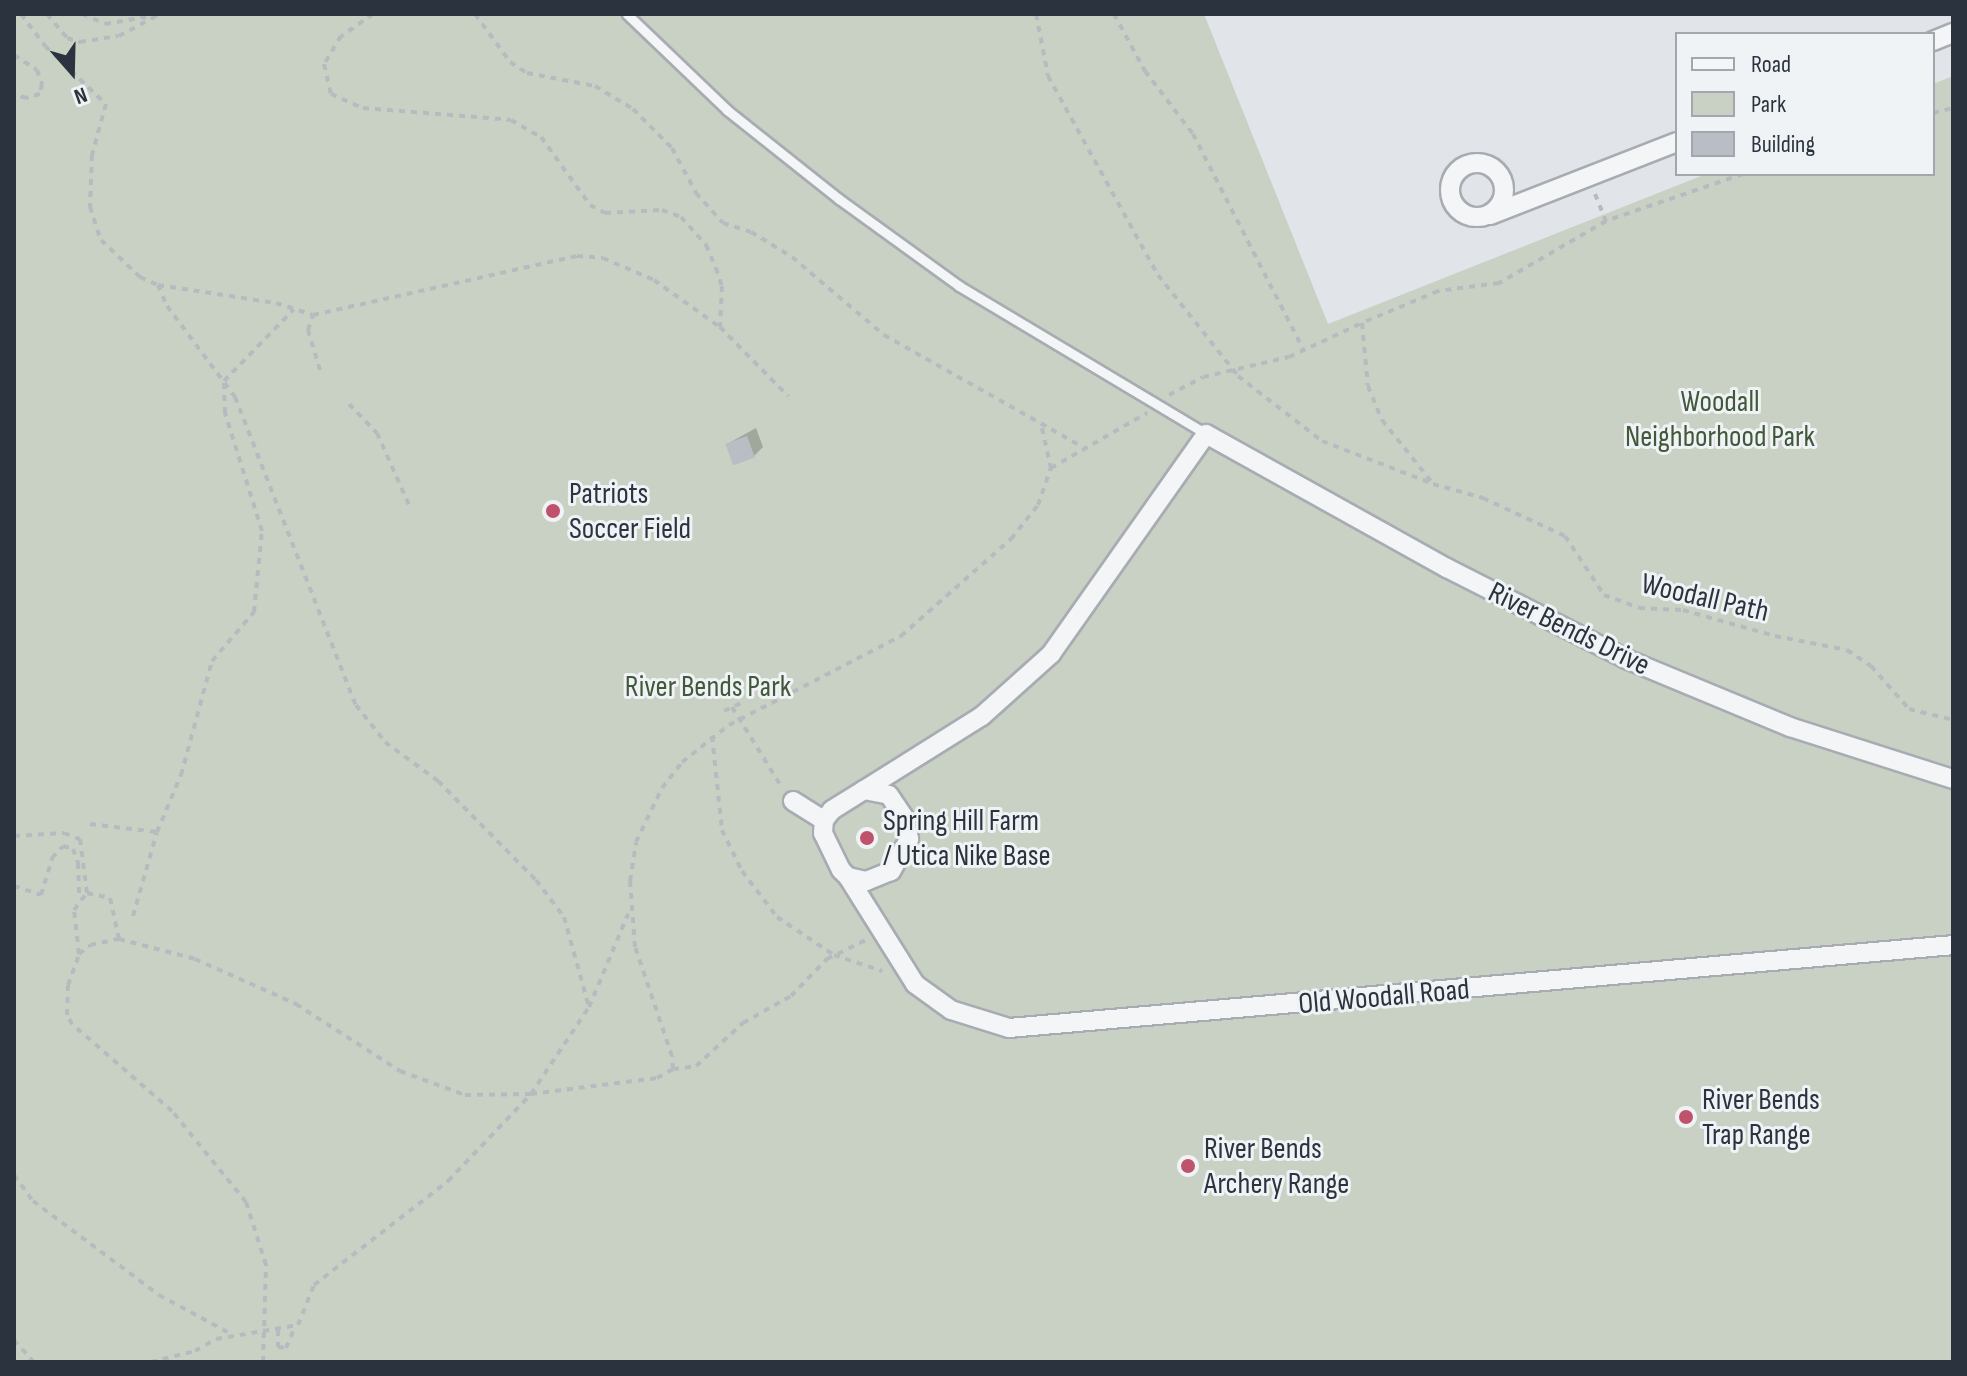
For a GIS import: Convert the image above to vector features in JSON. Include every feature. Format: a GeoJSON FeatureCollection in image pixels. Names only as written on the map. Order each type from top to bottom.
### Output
{"type":"FeatureCollection","features":[{"type":"Feature","properties":{"kind":"street"},"geometry":{"type":"LineString","coordinates":[[1530,197],[1496,170],[1472,163],[1456,173],[1450,190],[1463,214],[1490,215],[1675,143]]}},
{"type":"Feature","properties":{"kind":"street"},"geometry":{"type":"LineString","coordinates":[[1490,215],[1505,194],[1496,170]]}},
{"type":"Feature","properties":{"kind":"street"},"geometry":{"type":"LineString","coordinates":[[793,801],[824,820],[841,802],[982,716],[1051,654],[1206,434]]}},
{"type":"Feature","properties":{"kind":"street","name":"River Bends Drive"},"geometry":{"type":"LineString","coordinates":[[1206,434],[1447,568],[1626,659],[1790,727],[1953,779]]}},
{"type":"Feature","properties":{"kind":"street"},"geometry":{"type":"LineString","coordinates":[[866,910],[869,891],[901,861],[909,839],[894,801],[892,772]]}},
{"type":"Feature","properties":{"kind":"street"},"geometry":{"type":"LineString","coordinates":[[864,790],[884,791],[894,801]]}},
{"type":"Feature","properties":{"kind":"street","name":"Old Woodall Road"},"geometry":{"type":"LineString","coordinates":[[824,820],[827,847],[903,971],[928,996],[968,1019],[1031,1029],[1953,945]]}},
{"type":"Feature","properties":{"kind":"street"},"geometry":{"type":"LineString","coordinates":[[848,877],[880,878]]}},
{"type":"Feature","properties":{"kind":"lane"},"geometry":{"type":"LineString","coordinates":[[627,14],[727,110],[851,208],[959,286],[1206,434]]}},
{"type":"Feature","properties":{"kind":"path"},"geometry":{"type":"LineString","coordinates":[[21,14],[45,46],[106,104],[92,155],[90,207],[101,240],[140,277],[158,285],[313,315],[577,256],[603,258],[654,280],[720,327],[788,396]]}},
{"type":"Feature","properties":{"kind":"path"},"geometry":{"type":"LineString","coordinates":[[47,14],[67,38],[80,42],[119,36],[160,14]]}},
{"type":"Feature","properties":{"kind":"path"},"geometry":{"type":"LineString","coordinates":[[82,14],[105,24],[160,14]]}},
{"type":"Feature","properties":{"kind":"path"},"geometry":{"type":"LineString","coordinates":[[373,14],[341,36],[324,64],[331,94],[363,108],[511,120],[541,137],[578,195],[590,205],[605,213],[662,210],[681,217],[706,245],[716,268],[722,286],[720,327]]}},
{"type":"Feature","properties":{"kind":"path"},"geometry":{"type":"LineString","coordinates":[[475,14],[510,62],[527,73],[595,86],[633,109],[672,148],[696,193],[723,223],[751,232],[792,257],[884,335],[1042,428],[1083,447]]}},
{"type":"Feature","properties":{"kind":"path","name":"Woodall Path"},"geometry":{"type":"LineString","coordinates":[[1036,14],[1048,76],[1158,275],[1235,369],[1322,441],[1433,484],[1483,498],[1565,536],[1604,595],[1639,608],[1683,610],[1775,636],[1847,650],[1871,666],[1909,709],[1953,720]]}},
{"type":"Feature","properties":{"kind":"path"},"geometry":{"type":"LineString","coordinates":[[1114,14],[1145,71],[1193,134],[1304,351]]}},
{"type":"Feature","properties":{"kind":"path"},"geometry":{"type":"LineString","coordinates":[[14,55],[37,70],[42,84],[40,94],[26,98],[14,94]]}},
{"type":"Feature","properties":{"kind":"path"},"geometry":{"type":"LineString","coordinates":[[1170,395],[1203,377],[1304,351],[1438,291],[1499,283],[1606,221],[1737,176]]}},
{"type":"Feature","properties":{"kind":"path"},"geometry":{"type":"LineString","coordinates":[[1592,187],[1606,221]]}},
{"type":"Feature","properties":{"kind":"path"},"geometry":{"type":"LineString","coordinates":[[158,285],[167,306],[235,397],[356,705],[385,742],[438,781],[536,880],[564,917],[589,1007]]}},
{"type":"Feature","properties":{"kind":"path"},"geometry":{"type":"LineString","coordinates":[[133,916],[157,832],[181,775],[212,661],[254,612],[262,531],[225,413],[224,381],[294,309]]}},
{"type":"Feature","properties":{"kind":"path"},"geometry":{"type":"LineString","coordinates":[[313,315],[308,330],[320,370]]}},
{"type":"Feature","properties":{"kind":"path"},"geometry":{"type":"LineString","coordinates":[[1362,323],[1368,386],[1382,420],[1433,484]]}},
{"type":"Feature","properties":{"kind":"path"},"geometry":{"type":"LineString","coordinates":[[349,404],[377,433],[410,507]]}},
{"type":"Feature","properties":{"kind":"path"},"geometry":{"type":"LineString","coordinates":[[1051,468],[1083,447],[1139,420]]}},
{"type":"Feature","properties":{"kind":"path"},"geometry":{"type":"LineString","coordinates":[[673,1069],[629,912],[630,863],[647,815],[682,762],[712,736],[901,636],[1011,539],[1038,505],[1051,468],[1042,428]]}},
{"type":"Feature","properties":{"kind":"path"},"geometry":{"type":"LineString","coordinates":[[724,711],[741,703]]}},
{"type":"Feature","properties":{"kind":"path"},"geometry":{"type":"LineString","coordinates":[[732,707],[767,770],[793,801]]}},
{"type":"Feature","properties":{"kind":"path"},"geometry":{"type":"LineString","coordinates":[[712,736],[722,830],[742,871],[777,917],[834,955],[888,973],[903,971]]}},
{"type":"Feature","properties":{"kind":"path"},"geometry":{"type":"LineString","coordinates":[[90,824],[157,832]]}},
{"type":"Feature","properties":{"kind":"path"},"geometry":{"type":"LineString","coordinates":[[14,836],[64,833],[80,839],[87,893]]}},
{"type":"Feature","properties":{"kind":"path"},"geometry":{"type":"LineString","coordinates":[[14,886],[41,895],[52,858],[63,846],[73,849],[78,863],[79,899],[74,910],[79,954],[68,985],[67,1015],[72,1024],[172,1111],[246,1202],[266,1265],[263,1362]]}},
{"type":"Feature","properties":{"kind":"path"},"geometry":{"type":"LineString","coordinates":[[79,899],[87,893],[110,898],[119,939]]}},
{"type":"Feature","properties":{"kind":"path"},"geometry":{"type":"LineString","coordinates":[[278,1330],[278,1347],[286,1348],[314,1285],[448,1181],[531,1094],[589,1007],[629,912]]}},
{"type":"Feature","properties":{"kind":"path"},"geometry":{"type":"LineString","coordinates":[[79,954],[90,945],[119,939],[243,978],[296,1004],[400,1071],[443,1088],[486,1097],[657,1078],[673,1069],[696,1066],[743,1023],[791,996],[834,955],[879,933]]}},
{"type":"Feature","properties":{"kind":"path"},"geometry":{"type":"LineString","coordinates":[[14,1175],[33,1201],[159,1295],[234,1335]]}},
{"type":"Feature","properties":{"kind":"path"},"geometry":{"type":"LineString","coordinates":[[151,1362],[234,1335],[296,1326]]}},
{"type":"Feature","properties":{"kind":"path"},"geometry":{"type":"LineString","coordinates":[[14,1340],[34,1362]]}},
{"type":"Feature","properties":{"kind":"green space","name":"River Bends Park"},"geometry":{"type":"Polygon","coordinates":[[[14,14],[1204,14],[1328,324],[1701,176],[1935,176],[1935,83],[1953,76],[1953,1362],[14,1362],[14,14]]]}},
{"type":"Feature","properties":{"kind":"building"},"geometry":{"type":"Polygon","coordinates":[[[747,436],[755,458],[733,465],[725,444],[747,436]]]}},
{"type":"Feature","properties":{"kind":"place","name":"Patriots Soccer Field"},"geometry":{"type":"Point","coordinates":[553,511]}},
{"type":"Feature","properties":{"kind":"place","name":"Spring Hill Farm / Utica Nike Base"},"geometry":{"type":"Point","coordinates":[867,838]}},
{"type":"Feature","properties":{"kind":"place","name":"River Bends Trap Range"},"geometry":{"type":"Point","coordinates":[1686,1117]}},
{"type":"Feature","properties":{"kind":"place","name":"River Bends Archery Range"},"geometry":{"type":"Point","coordinates":[1188,1166]}},
{"type":"Feature","properties":{"kind":"park label","name":"Woodall Neighborhood Park"},"geometry":{"type":"Point","coordinates":[1720,419]}}]}
